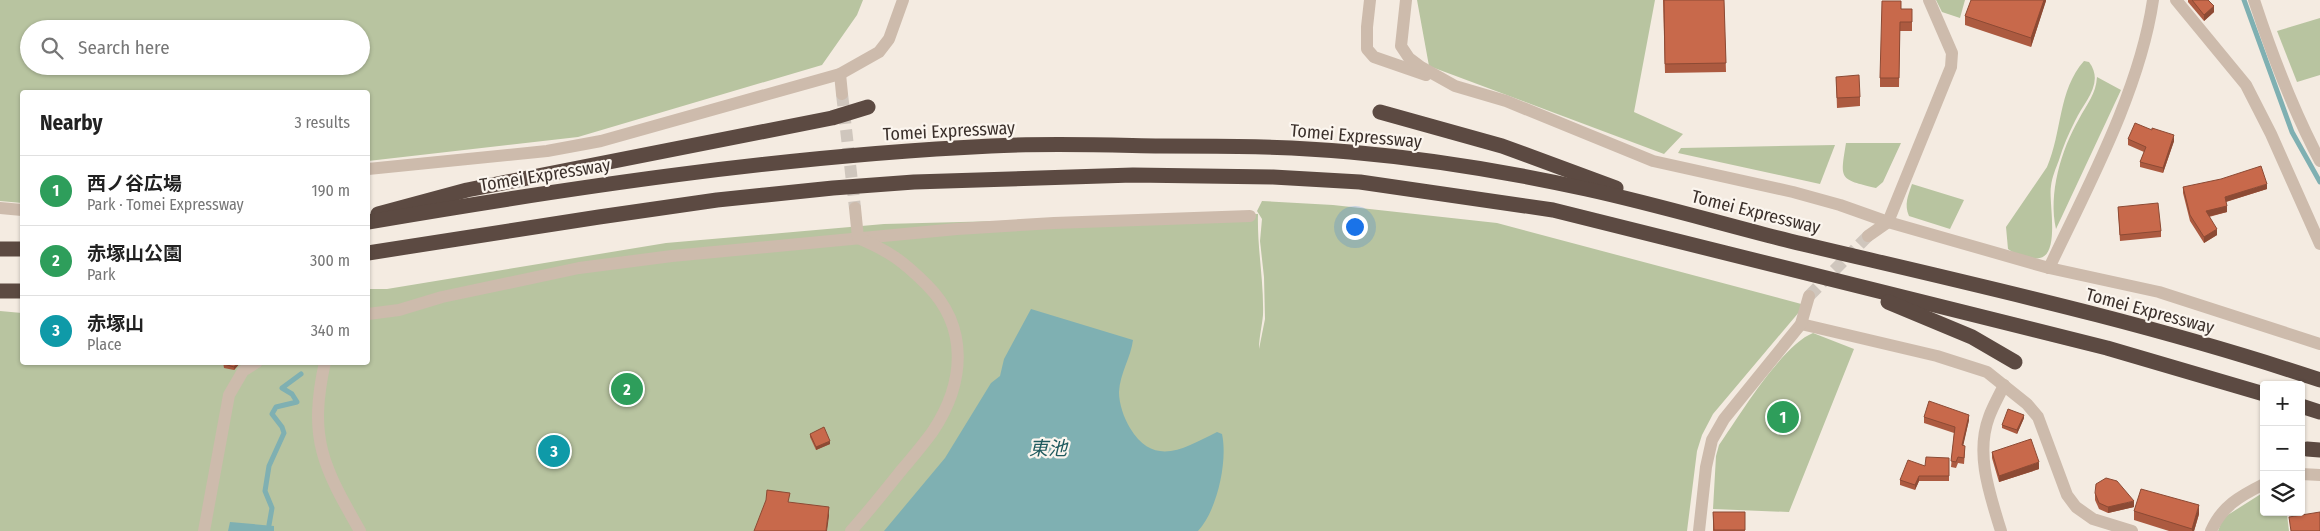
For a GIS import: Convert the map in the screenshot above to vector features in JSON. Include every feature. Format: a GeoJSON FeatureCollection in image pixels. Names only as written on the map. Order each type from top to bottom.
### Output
{"type":"FeatureCollection","features":[{"type":"Feature","properties":{"kind":"highway"},"geometry":{"type":"LineString","coordinates":[[370,216],[398,206],[467,190],[832,118],[868,107]]}},
{"type":"Feature","properties":{"kind":"highway"},"geometry":{"type":"LineString","coordinates":[[1380,112],[1502,146],[1695,216]]}},
{"type":"Feature","properties":{"kind":"highway","name":"Tomei Expressway"},"geometry":{"type":"LineString","coordinates":[[370,222],[531,195],[710,170],[853,155],[995,146],[1098,145],[1242,146],[1349,152],[1432,162],[1589,189],[1997,289],[2176,337],[2320,380]]}},
{"type":"Feature","properties":{"kind":"highway"},"geometry":{"type":"LineString","coordinates":[[370,254],[599,216],[717,200],[914,182],[1133,175],[1273,177],[1360,182],[1553,210],[2107,348],[2260,393]]}},
{"type":"Feature","properties":{"kind":"highway"},"geometry":{"type":"LineString","coordinates":[[0,249],[20,249]]}},
{"type":"Feature","properties":{"kind":"highway"},"geometry":{"type":"LineString","coordinates":[[1844,283],[1972,337],[2016,362]]}},
{"type":"Feature","properties":{"kind":"highway"},"geometry":{"type":"LineString","coordinates":[[0,291],[20,290]]}},
{"type":"Feature","properties":{"kind":"highway"},"geometry":{"type":"LineString","coordinates":[[2305,407],[2320,412]]}},
{"type":"Feature","properties":{"kind":"street"},"geometry":{"type":"LineString","coordinates":[[370,169],[547,151],[601,141],[840,74],[879,52],[890,39],[903,0]]}},
{"type":"Feature","properties":{"kind":"street"},"geometry":{"type":"LineString","coordinates":[[1370,0],[1366,39],[1367,49],[1374,57],[1506,102],[1653,161],[1793,192],[1840,205],[1888,222],[2049,268],[2159,292],[2320,344]]}},
{"type":"Feature","properties":{"kind":"street"},"geometry":{"type":"LineString","coordinates":[[1406,0],[1401,46],[1409,58],[1455,86]]}},
{"type":"Feature","properties":{"kind":"street"},"geometry":{"type":"LineString","coordinates":[[1868,236],[1888,222],[1951,66],[1952,53],[1929,0]]}},
{"type":"Feature","properties":{"kind":"street"},"geometry":{"type":"LineString","coordinates":[[2049,268],[2096,170],[2132,80],[2153,0]]}},
{"type":"Feature","properties":{"kind":"street"},"geometry":{"type":"LineString","coordinates":[[2176,0],[2246,85],[2271,134],[2320,244]]}},
{"type":"Feature","properties":{"kind":"street"},"geometry":{"type":"LineString","coordinates":[[2254,0],[2267,39],[2303,129],[2320,161]]}},
{"type":"Feature","properties":{"kind":"street"},"geometry":{"type":"LineString","coordinates":[[840,74],[842,94]]}},
{"type":"Feature","properties":{"kind":"street"},"geometry":{"type":"LineString","coordinates":[[0,208],[20,210]]}},
{"type":"Feature","properties":{"kind":"street"},"geometry":{"type":"LineString","coordinates":[[855,208],[858,238]]}},
{"type":"Feature","properties":{"kind":"street"},"geometry":{"type":"LineString","coordinates":[[370,314],[399,310],[442,296],[579,268],[858,238],[1054,223],[1250,216]]}},
{"type":"Feature","properties":{"kind":"street"},"geometry":{"type":"LineString","coordinates":[[851,531],[933,430],[950,396],[956,378],[959,357],[951,319],[944,305],[934,292],[907,265],[886,250],[858,238]]}},
{"type":"Feature","properties":{"kind":"street"},"geometry":{"type":"LineString","coordinates":[[1699,531],[1706,467],[1712,440],[1724,419],[1801,324],[1810,296]]}},
{"type":"Feature","properties":{"kind":"street"},"geometry":{"type":"LineString","coordinates":[[1801,324],[1937,356],[1987,372],[2004,385],[2038,418],[2067,495],[2076,507],[2093,520],[2132,531]]}},
{"type":"Feature","properties":{"kind":"street"},"geometry":{"type":"LineString","coordinates":[[204,531],[229,395],[244,371],[253,365]]}},
{"type":"Feature","properties":{"kind":"street"},"geometry":{"type":"LineString","coordinates":[[324,365],[318,392],[317,411],[322,453],[337,490],[360,531]]}},
{"type":"Feature","properties":{"kind":"street"},"geometry":{"type":"LineString","coordinates":[[2001,531],[1984,474],[1984,433],[1989,417],[2004,385]]}},
{"type":"Feature","properties":{"kind":"street"},"geometry":{"type":"LineString","coordinates":[[2305,474],[2320,475]]}},
{"type":"Feature","properties":{"kind":"street"},"geometry":{"type":"LineString","coordinates":[[2211,531],[2218,516],[2233,502],[2260,486]]}},
{"type":"Feature","properties":{"kind":"green space"},"geometry":{"type":"Polygon","coordinates":[[[0,0],[863,0],[857,15],[822,65],[578,137],[370,161],[370,90],[20,90],[20,203],[0,201],[0,0]]]}},
{"type":"Feature","properties":{"kind":"green space"},"geometry":{"type":"Polygon","coordinates":[[[1417,0],[1655,0],[1634,112],[1683,134],[1664,154],[1429,66],[1417,0]]]}},
{"type":"Feature","properties":{"kind":"green space"},"geometry":{"type":"Polygon","coordinates":[[[1936,0],[1965,0],[1960,18],[1942,12],[1936,0]]]}},
{"type":"Feature","properties":{"kind":"green space"},"geometry":{"type":"Polygon","coordinates":[[[2320,18],[2320,75],[2297,82],[2277,31],[2320,18]]]}},
{"type":"Feature","properties":{"kind":"green space"},"geometry":{"type":"Polygon","coordinates":[[[2084,61],[2089,62],[2093,70],[2095,77],[2094,85],[2088,100],[2068,135],[2052,179],[2052,230],[2048,252],[2042,257],[2033,258],[2014,253],[2008,249],[2006,227],[2047,167],[2069,85],[2084,61]]]}},
{"type":"Feature","properties":{"kind":"green space"},"geometry":{"type":"Polygon","coordinates":[[[2097,77],[2121,90],[2056,229],[2054,201],[2058,172],[2067,144],[2093,94],[2097,77]]]}},
{"type":"Feature","properties":{"kind":"green space"},"geometry":{"type":"Polygon","coordinates":[[[1846,143],[1901,143],[1883,182],[1876,188],[1849,180],[1845,176],[1843,164],[1846,143]]]}},
{"type":"Feature","properties":{"kind":"green space"},"geometry":{"type":"Polygon","coordinates":[[[1835,145],[1820,184],[1678,153],[1681,148],[1835,145]]]}},
{"type":"Feature","properties":{"kind":"green space"},"geometry":{"type":"Polygon","coordinates":[[[1912,184],[1964,200],[1950,229],[1909,216],[1907,204],[1912,184]]]}},
{"type":"Feature","properties":{"kind":"green space"},"geometry":{"type":"Polygon","coordinates":[[[1262,201],[1333,205],[1497,223],[1805,305],[1713,414],[1702,435],[1697,451],[1687,531],[0,531],[0,311],[20,313],[20,365],[370,365],[370,289],[387,289],[666,243],[884,224],[1258,214],[1263,302],[1259,349],[1265,319],[1264,277],[1260,241],[1262,219],[1257,211],[1262,201]]]}},
{"type":"Feature","properties":{"kind":"green space"},"geometry":{"type":"Polygon","coordinates":[[[1813,333],[1854,349],[1789,512],[1713,509],[1716,456],[1719,445],[1749,400],[1775,366],[1788,351],[1813,333]]]}},
{"type":"Feature","properties":{"kind":"green space"},"geometry":{"type":"Polygon","coordinates":[[[2260,495],[2260,516],[2287,516],[2289,531],[2218,531],[2223,518],[2260,495]]]}},
{"type":"Feature","properties":{"kind":"water","name":"東池"},"geometry":{"type":"Polygon","coordinates":[[[1031,309],[1133,340],[1120,385],[1120,401],[1130,428],[1139,440],[1149,448],[1170,451],[1193,444],[1217,432],[1222,434],[1222,471],[1216,499],[1205,522],[1198,531],[884,531],[945,458],[991,383],[1000,376],[1004,359],[1031,309]]]}},
{"type":"Feature","properties":{"kind":"water"},"geometry":{"type":"Polygon","coordinates":[[[230,522],[274,526],[274,531],[228,531],[230,522]]]}},
{"type":"Feature","properties":{"kind":"building"},"geometry":{"type":"Polygon","coordinates":[[[1664,0],[1724,0],[1726,63],[1665,64],[1664,0]]]}},
{"type":"Feature","properties":{"kind":"building"},"geometry":{"type":"Polygon","coordinates":[[[1971,0],[2044,0],[2031,38],[1965,16],[1971,0]]]}},
{"type":"Feature","properties":{"kind":"building"},"geometry":{"type":"Polygon","coordinates":[[[2192,0],[2208,0],[2214,6],[2204,15],[2192,0]]]}},
{"type":"Feature","properties":{"kind":"building"},"geometry":{"type":"Polygon","coordinates":[[[1882,1],[1901,1],[1901,9],[1912,9],[1912,22],[1900,22],[1899,78],[1880,78],[1882,1]]]}},
{"type":"Feature","properties":{"kind":"building"},"geometry":{"type":"Polygon","coordinates":[[[1859,75],[1860,97],[1837,98],[1836,77],[1859,75]]]}},
{"type":"Feature","properties":{"kind":"building"},"geometry":{"type":"Polygon","coordinates":[[[2135,123],[2152,130],[2152,128],[2174,135],[2163,168],[2140,162],[2146,147],[2128,139],[2135,123]]]}},
{"type":"Feature","properties":{"kind":"building"},"geometry":{"type":"Polygon","coordinates":[[[2261,166],[2267,184],[2225,197],[2227,206],[2206,211],[2217,229],[2204,237],[2190,215],[2183,187],[2221,179],[2261,166]]]}},
{"type":"Feature","properties":{"kind":"building"},"geometry":{"type":"Polygon","coordinates":[[[2158,203],[2161,231],[2120,235],[2118,207],[2158,203]]]}},
{"type":"Feature","properties":{"kind":"building"},"geometry":{"type":"Polygon","coordinates":[[[1929,401],[1969,415],[1962,445],[1965,446],[1964,458],[1958,457],[1956,462],[1951,461],[1955,427],[1924,417],[1929,401]]]}},
{"type":"Feature","properties":{"kind":"building"},"geometry":{"type":"Polygon","coordinates":[[[2008,409],[2024,415],[2017,430],[2002,425],[2008,409]]]}},
{"type":"Feature","properties":{"kind":"building"},"geometry":{"type":"Polygon","coordinates":[[[824,427],[830,441],[816,447],[810,434],[824,427]]]}},
{"type":"Feature","properties":{"kind":"building"},"geometry":{"type":"Polygon","coordinates":[[[2031,439],[2039,462],[1999,476],[1992,452],[2031,439]]]}},
{"type":"Feature","properties":{"kind":"building"},"geometry":{"type":"Polygon","coordinates":[[[1926,457],[1949,458],[1949,476],[1919,476],[1915,485],[1900,480],[1908,460],[1925,466],[1926,457]]]}},
{"type":"Feature","properties":{"kind":"building"},"geometry":{"type":"Polygon","coordinates":[[[2106,478],[2117,481],[2134,501],[2108,507],[2099,503],[2095,493],[2096,484],[2106,478]]]}},
{"type":"Feature","properties":{"kind":"building"},"geometry":{"type":"Polygon","coordinates":[[[2141,489],[2199,505],[2192,529],[2134,511],[2141,489]]]}},
{"type":"Feature","properties":{"kind":"building"},"geometry":{"type":"Polygon","coordinates":[[[767,490],[790,493],[788,502],[829,507],[826,531],[754,531],[766,500],[767,490]]]}},
{"type":"Feature","properties":{"kind":"building"},"geometry":{"type":"Polygon","coordinates":[[[1713,512],[1745,512],[1745,530],[1714,530],[1713,512]]]}},
{"type":"Feature","properties":{"kind":"building"},"geometry":{"type":"Polygon","coordinates":[[[2320,512],[2320,531],[2291,531],[2289,517],[2305,516],[2305,514],[2320,512]]]}},
{"type":"Feature","properties":{"kind":"waterway"},"geometry":{"type":"LineString","coordinates":[[2244,0],[2292,132],[2320,182]]}},
{"type":"Feature","properties":{"kind":"waterway"},"geometry":{"type":"LineString","coordinates":[[269,525],[272,508],[265,491],[269,466],[284,433],[282,427],[272,414],[276,407],[297,402],[292,394],[282,388],[301,374]]}},
{"type":"Feature","properties":{"kind":"tunnel"},"geometry":{"type":"LineString","coordinates":[[842,94],[855,208]]}},
{"type":"Feature","properties":{"kind":"tunnel"},"geometry":{"type":"LineString","coordinates":[[1809,296],[1868,236]]}},
{"type":"Feature","properties":{"kind":"place","name":"赤塚山公園"},"geometry":{"type":"Point","coordinates":[627,389]}},
{"type":"Feature","properties":{"kind":"place","name":"西ノ谷広場"},"geometry":{"type":"Point","coordinates":[1783,417]}},
{"type":"Feature","properties":{"kind":"place","name":"赤塚山"},"geometry":{"type":"Point","coordinates":[554,451]}}]}
